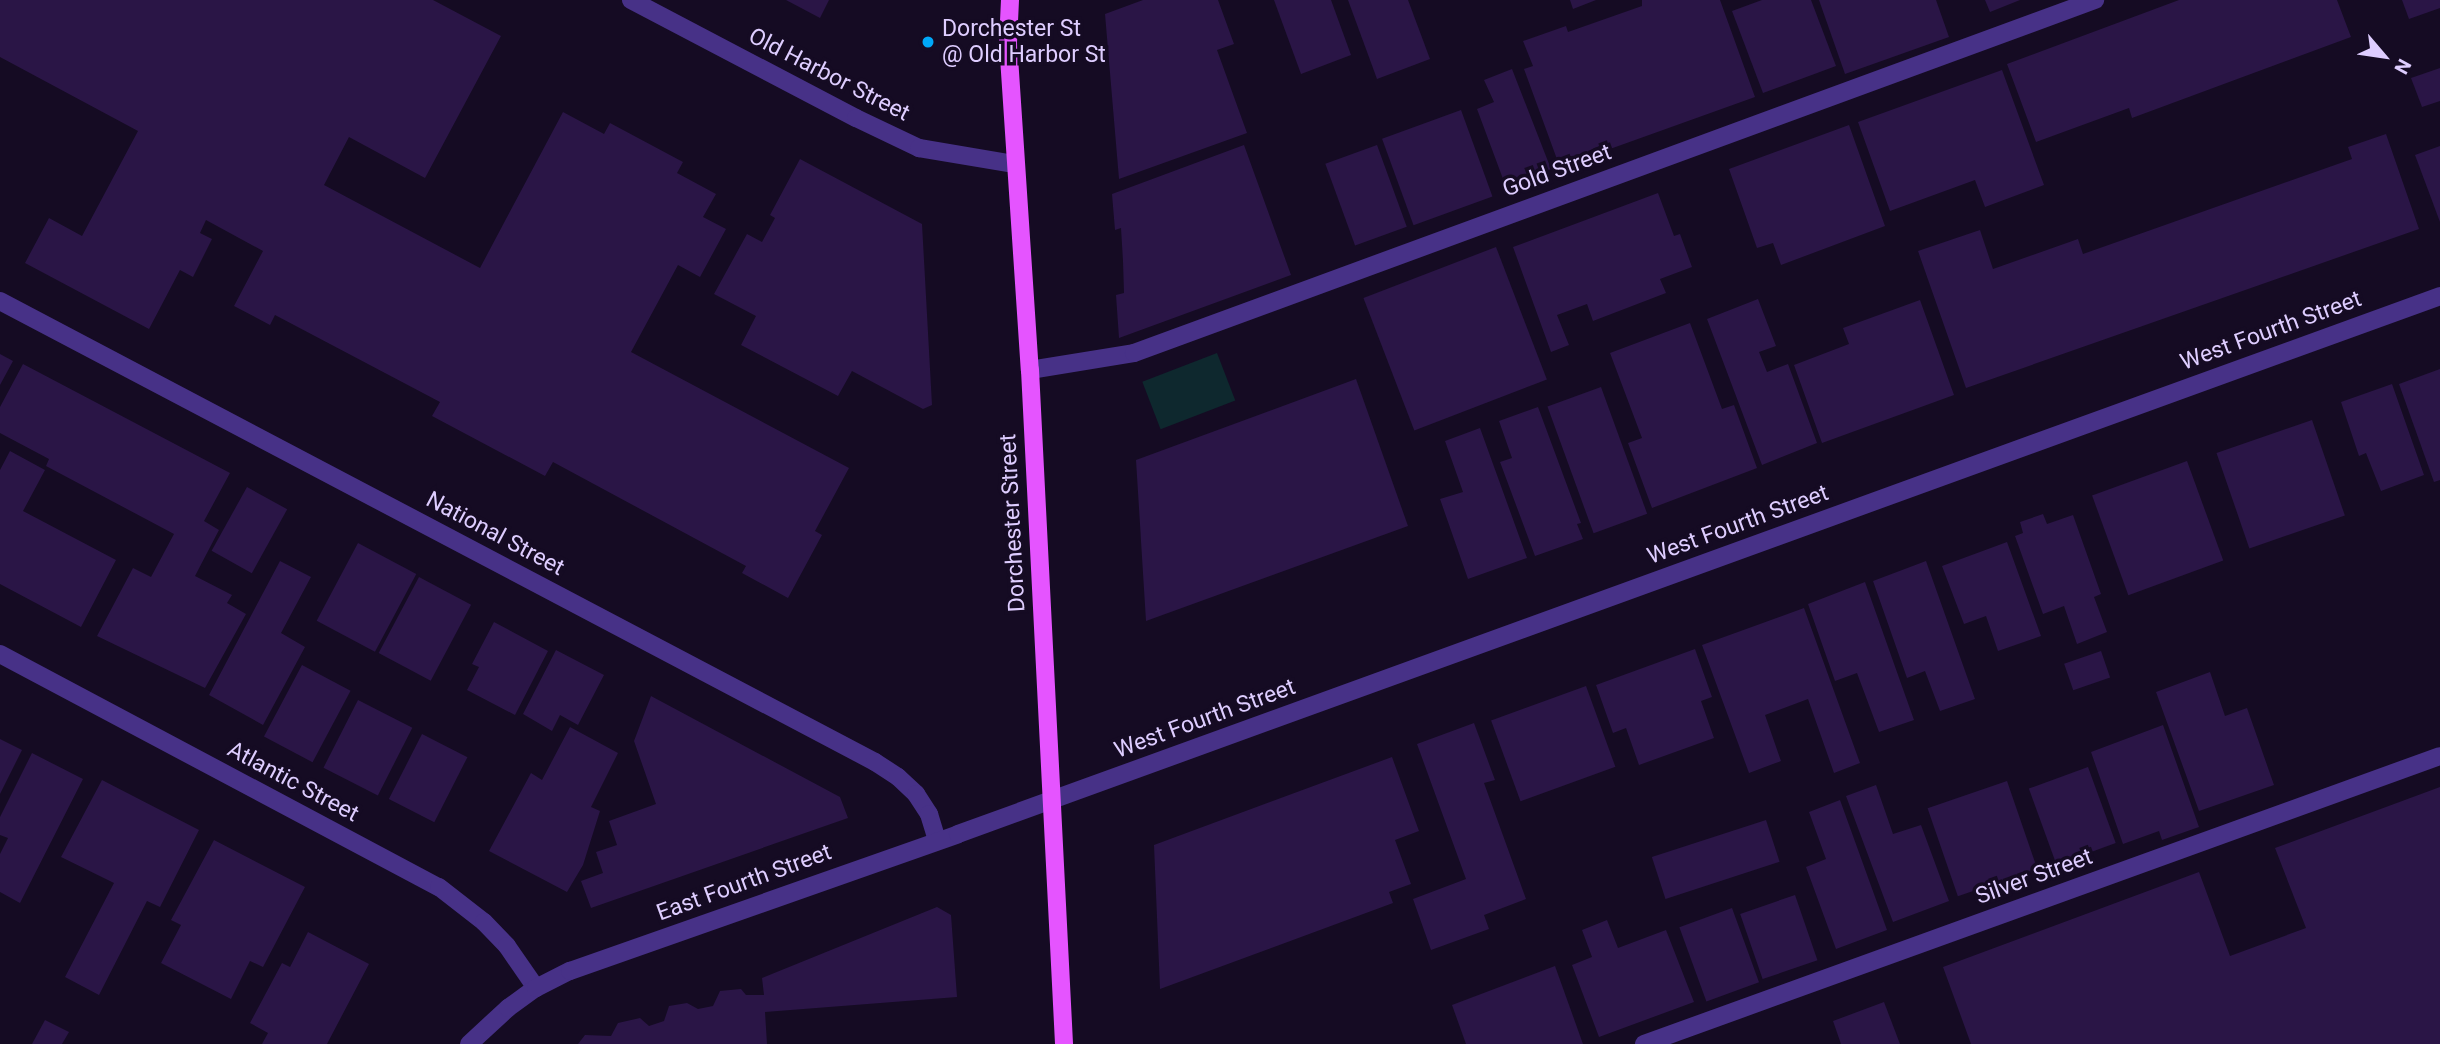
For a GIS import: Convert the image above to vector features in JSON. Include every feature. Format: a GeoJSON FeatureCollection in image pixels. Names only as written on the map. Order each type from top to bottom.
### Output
{"type":"FeatureCollection","features":[{"type":"Feature","properties":{"kind":"main road","name":"Dorchester Street"},"geometry":{"type":"LineString","coordinates":[[1010,0],[1008,42],[1031,370],[1064,1044]]}},
{"type":"Feature","properties":{"kind":"street","name":"Old Harbor Street"},"geometry":{"type":"LineString","coordinates":[[631,0],[856,118],[919,148],[1015,164]]}},
{"type":"Feature","properties":{"kind":"street","name":"Gold Street"},"geometry":{"type":"LineString","coordinates":[[1031,370],[1134,353],[2095,0]]}},
{"type":"Feature","properties":{"kind":"street","name":"West Fourth Street"},"geometry":{"type":"LineString","coordinates":[[1052,800],[2440,296]]}},
{"type":"Feature","properties":{"kind":"street","name":"National Street"},"geometry":{"type":"LineString","coordinates":[[0,301],[875,762],[898,777],[916,794],[929,814],[937,840]]}},
{"type":"Feature","properties":{"kind":"street","name":"Atlantic Street"},"geometry":{"type":"LineString","coordinates":[[0,654],[439,887],[484,922],[507,946],[536,988]]}},
{"type":"Feature","properties":{"kind":"street","name":"Silver Street"},"geometry":{"type":"LineString","coordinates":[[1644,1044],[2440,756]]}},
{"type":"Feature","properties":{"kind":"street","name":"East Fourth Street"},"geometry":{"type":"LineString","coordinates":[[469,1044],[508,1008],[536,988],[570,971],[1052,800]]}},
{"type":"Feature","properties":{"kind":"green space"},"geometry":{"type":"Polygon","coordinates":[[[1217,353],[1235,401],[1161,429],[1142,382],[1217,353]]]}},
{"type":"Feature","properties":{"kind":"building"},"geometry":{"type":"Polygon","coordinates":[[[0,0],[433,0],[501,36],[425,178],[349,137],[324,185],[480,268],[563,112],[604,134],[610,123],[683,162],[677,173],[716,194],[703,217],[726,229],[700,277],[678,265],[631,352],[849,468],[815,531],[822,535],[788,598],[742,573],[746,566],[553,462],[545,476],[432,416],[440,402],[275,315],[270,325],[234,306],[263,251],[206,220],[200,233],[212,239],[193,277],[180,270],[149,329],[25,263],[49,218],[82,236],[138,131],[0,57],[0,0]]]}},
{"type":"Feature","properties":{"kind":"building"},"geometry":{"type":"Polygon","coordinates":[[[786,0],[829,0],[820,18],[786,0]]]}},
{"type":"Feature","properties":{"kind":"building"},"geometry":{"type":"Polygon","coordinates":[[[1143,0],[1218,0],[1234,44],[1217,50],[1247,133],[1119,179],[1105,14],[1143,0]]]}},
{"type":"Feature","properties":{"kind":"building"},"geometry":{"type":"Polygon","coordinates":[[[1274,0],[1331,0],[1351,55],[1301,74],[1274,0]]]}},
{"type":"Feature","properties":{"kind":"building"},"geometry":{"type":"Polygon","coordinates":[[[1348,0],[1408,0],[1430,59],[1377,79],[1348,0]]]}},
{"type":"Feature","properties":{"kind":"building"},"geometry":{"type":"Polygon","coordinates":[[[1570,0],[1596,0],[1573,9],[1570,0]]]}},
{"type":"Feature","properties":{"kind":"building"},"geometry":{"type":"Polygon","coordinates":[[[1642,0],[1720,0],[1755,97],[1610,149],[1607,143],[1588,151],[1591,159],[1565,167],[1563,160],[1558,162],[1524,69],[1533,66],[1523,41],[1566,26],[1568,32],[1642,6],[1642,0]]]}},
{"type":"Feature","properties":{"kind":"building"},"geometry":{"type":"Polygon","coordinates":[[[1762,0],[1811,0],[1836,66],[1763,93],[1732,11],[1762,0]]]}},
{"type":"Feature","properties":{"kind":"building"},"geometry":{"type":"Polygon","coordinates":[[[1819,0],[1936,0],[1949,37],[1845,74],[1819,0]]]}},
{"type":"Feature","properties":{"kind":"building"},"geometry":{"type":"Polygon","coordinates":[[[1985,0],[2020,0],[1990,12],[1985,0]]]}},
{"type":"Feature","properties":{"kind":"building"},"geometry":{"type":"Polygon","coordinates":[[[2179,0],[2337,0],[2351,37],[2132,118],[2129,108],[2036,142],[2007,64],[2179,0]]]}},
{"type":"Feature","properties":{"kind":"building"},"geometry":{"type":"Polygon","coordinates":[[[2402,0],[2440,0],[2440,8],[2409,19],[2402,0]]]}},
{"type":"Feature","properties":{"kind":"building"},"geometry":{"type":"Polygon","coordinates":[[[2440,68],[2440,101],[2422,107],[2411,78],[2440,68]]]}},
{"type":"Feature","properties":{"kind":"building"},"geometry":{"type":"Polygon","coordinates":[[[1512,69],[1551,169],[1506,187],[1477,109],[1494,102],[1484,80],[1512,69]]]}},
{"type":"Feature","properties":{"kind":"building"},"geometry":{"type":"Polygon","coordinates":[[[2002,70],[2044,185],[1985,207],[1975,180],[1890,211],[1858,122],[2002,70]]]}},
{"type":"Feature","properties":{"kind":"building"},"geometry":{"type":"Polygon","coordinates":[[[1461,110],[1492,196],[1414,225],[1382,139],[1461,110]]]}},
{"type":"Feature","properties":{"kind":"building"},"geometry":{"type":"Polygon","coordinates":[[[1849,125],[1885,226],[1781,265],[1773,243],[1757,248],[1729,169],[1849,125]]]}},
{"type":"Feature","properties":{"kind":"building"},"geometry":{"type":"Polygon","coordinates":[[[2386,134],[2419,229],[1966,388],[1918,251],[1980,230],[1993,269],[2078,239],[2083,254],[2352,159],[2348,147],[2386,134]]]}},
{"type":"Feature","properties":{"kind":"building"},"geometry":{"type":"Polygon","coordinates":[[[1244,145],[1291,275],[1119,338],[1116,295],[1124,293],[1123,261],[1121,228],[1115,230],[1112,194],[1244,145]]]}},
{"type":"Feature","properties":{"kind":"building"},"geometry":{"type":"Polygon","coordinates":[[[1377,145],[1407,227],[1355,246],[1325,164],[1377,145]]]}},
{"type":"Feature","properties":{"kind":"building"},"geometry":{"type":"Polygon","coordinates":[[[2440,146],[2440,222],[2415,155],[2440,146]]]}},
{"type":"Feature","properties":{"kind":"building"},"geometry":{"type":"Polygon","coordinates":[[[800,159],[922,224],[932,405],[923,409],[852,371],[838,396],[741,345],[756,316],[714,294],[747,234],[762,242],[775,218],[770,215],[800,159]]]}},
{"type":"Feature","properties":{"kind":"building"},"geometry":{"type":"Polygon","coordinates":[[[1658,193],[1674,236],[1680,234],[1692,267],[1660,279],[1666,293],[1593,321],[1587,304],[1557,315],[1569,345],[1551,352],[1513,247],[1658,193]]]}},
{"type":"Feature","properties":{"kind":"building"},"geometry":{"type":"Polygon","coordinates":[[[1496,247],[1547,380],[1414,430],[1363,298],[1496,247]]]}},
{"type":"Feature","properties":{"kind":"building"},"geometry":{"type":"Polygon","coordinates":[[[1758,299],[1776,346],[1759,352],[1767,372],[1788,364],[1817,443],[1762,465],[1707,319],[1758,299]]]}},
{"type":"Feature","properties":{"kind":"building"},"geometry":{"type":"Polygon","coordinates":[[[1920,300],[1954,395],[1822,443],[1794,365],[1849,344],[1843,328],[1920,300]]]}},
{"type":"Feature","properties":{"kind":"building"},"geometry":{"type":"Polygon","coordinates":[[[1690,323],[1722,409],[1734,405],[1757,468],[1652,508],[1628,443],[1642,438],[1610,353],[1690,323]]]}},
{"type":"Feature","properties":{"kind":"building"},"geometry":{"type":"Polygon","coordinates":[[[0,354],[13,361],[0,385],[0,354]]]}},
{"type":"Feature","properties":{"kind":"building"},"geometry":{"type":"Polygon","coordinates":[[[23,364],[230,473],[204,521],[219,530],[195,576],[232,595],[227,603],[246,614],[205,688],[97,636],[133,568],[151,577],[174,534],[46,466],[49,459],[0,433],[0,407],[23,364]]]}},
{"type":"Feature","properties":{"kind":"building"},"geometry":{"type":"Polygon","coordinates":[[[2440,369],[2440,480],[2434,482],[2399,384],[2440,369]]]}},
{"type":"Feature","properties":{"kind":"building"},"geometry":{"type":"Polygon","coordinates":[[[1356,379],[1408,526],[1146,621],[1136,460],[1356,379]]]}},
{"type":"Feature","properties":{"kind":"building"},"geometry":{"type":"Polygon","coordinates":[[[2392,384],[2424,475],[2381,491],[2366,453],[2359,456],[2341,402],[2392,384]]]}},
{"type":"Feature","properties":{"kind":"building"},"geometry":{"type":"Polygon","coordinates":[[[1601,387],[1647,514],[1594,533],[1547,406],[1601,387]]]}},
{"type":"Feature","properties":{"kind":"building"},"geometry":{"type":"Polygon","coordinates":[[[1538,407],[1581,523],[1577,524],[1583,539],[1535,556],[1500,462],[1512,458],[1499,421],[1538,407]]]}},
{"type":"Feature","properties":{"kind":"building"},"geometry":{"type":"Polygon","coordinates":[[[2312,420],[2345,515],[2249,548],[2217,453],[2312,420]]]}},
{"type":"Feature","properties":{"kind":"building"},"geometry":{"type":"Polygon","coordinates":[[[1480,428],[1527,558],[1468,579],[1440,499],[1463,492],[1445,441],[1480,428]]]}},
{"type":"Feature","properties":{"kind":"building"},"geometry":{"type":"Polygon","coordinates":[[[10,451],[45,470],[23,511],[116,560],[81,627],[0,584],[0,470],[10,451]]]}},
{"type":"Feature","properties":{"kind":"building"},"geometry":{"type":"Polygon","coordinates":[[[2187,461],[2223,561],[2128,595],[2092,496],[2187,461]]]}},
{"type":"Feature","properties":{"kind":"building"},"geometry":{"type":"Polygon","coordinates":[[[247,487],[287,509],[252,573],[212,551],[247,487]]]}},
{"type":"Feature","properties":{"kind":"building"},"geometry":{"type":"Polygon","coordinates":[[[2043,514],[2047,524],[2073,515],[2101,594],[2094,597],[2107,632],[2077,644],[2064,606],[2043,614],[2015,536],[2023,533],[2020,522],[2043,514]]]}},
{"type":"Feature","properties":{"kind":"building"},"geometry":{"type":"Polygon","coordinates":[[[2007,542],[2041,636],[1998,651],[1986,616],[1964,624],[1942,566],[2007,542]]]}},
{"type":"Feature","properties":{"kind":"building"},"geometry":{"type":"Polygon","coordinates":[[[358,543],[416,574],[375,652],[317,621],[358,543]]]}},
{"type":"Feature","properties":{"kind":"building"},"geometry":{"type":"Polygon","coordinates":[[[280,561],[311,577],[281,633],[305,647],[263,725],[209,695],[280,561]]]}},
{"type":"Feature","properties":{"kind":"building"},"geometry":{"type":"Polygon","coordinates":[[[1926,561],[1975,699],[1940,711],[1925,671],[1907,678],[1873,581],[1926,561]]]}},
{"type":"Feature","properties":{"kind":"building"},"geometry":{"type":"Polygon","coordinates":[[[419,577],[471,605],[431,681],[379,653],[419,577]]]}},
{"type":"Feature","properties":{"kind":"building"},"geometry":{"type":"Polygon","coordinates":[[[1865,582],[1914,720],[1879,732],[1857,673],[1835,681],[1808,604],[1865,582]]]}},
{"type":"Feature","properties":{"kind":"building"},"geometry":{"type":"Polygon","coordinates":[[[1804,608],[1860,763],[1834,773],[1808,699],[1765,715],[1781,761],[1749,773],[1702,645],[1804,608]]]}},
{"type":"Feature","properties":{"kind":"building"},"geometry":{"type":"Polygon","coordinates":[[[494,622],[548,651],[515,715],[467,690],[479,667],[472,664],[494,622]]]}},
{"type":"Feature","properties":{"kind":"building"},"geometry":{"type":"Polygon","coordinates":[[[1695,649],[1712,697],[1701,701],[1714,738],[1639,765],[1626,728],[1613,733],[1596,685],[1695,649]]]}},
{"type":"Feature","properties":{"kind":"building"},"geometry":{"type":"Polygon","coordinates":[[[556,650],[604,675],[578,725],[560,715],[552,731],[523,714],[556,650]]]}},
{"type":"Feature","properties":{"kind":"building"},"geometry":{"type":"Polygon","coordinates":[[[2101,651],[2110,677],[2073,690],[2064,664],[2101,651]]]}},
{"type":"Feature","properties":{"kind":"building"},"geometry":{"type":"Polygon","coordinates":[[[302,665],[351,691],[313,762],[264,737],[302,665]]]}},
{"type":"Feature","properties":{"kind":"building"},"geometry":{"type":"Polygon","coordinates":[[[2210,672],[2225,716],[2247,708],[2274,785],[2199,811],[2156,692],[2210,672]]]}},
{"type":"Feature","properties":{"kind":"building"},"geometry":{"type":"Polygon","coordinates":[[[1586,686],[1615,767],[1521,801],[1491,721],[1586,686]]]}},
{"type":"Feature","properties":{"kind":"building"},"geometry":{"type":"Polygon","coordinates":[[[651,696],[840,797],[848,818],[591,908],[581,881],[603,873],[596,852],[617,845],[609,821],[656,804],[634,741],[651,696]]]}},
{"type":"Feature","properties":{"kind":"building"},"geometry":{"type":"Polygon","coordinates":[[[358,700],[412,728],[378,795],[323,768],[358,700]]]}},
{"type":"Feature","properties":{"kind":"building"},"geometry":{"type":"Polygon","coordinates":[[[1474,723],[1495,780],[1484,783],[1526,899],[1484,915],[1489,929],[1431,950],[1413,899],[1466,879],[1417,744],[1474,723]]]}},
{"type":"Feature","properties":{"kind":"building"},"geometry":{"type":"Polygon","coordinates":[[[2163,725],[2199,827],[2162,840],[2159,831],[2123,844],[2091,752],[2163,725]]]}},
{"type":"Feature","properties":{"kind":"building"},"geometry":{"type":"Polygon","coordinates":[[[570,727],[618,753],[591,807],[600,811],[583,865],[567,892],[489,851],[531,773],[542,780],[570,727]]]}},
{"type":"Feature","properties":{"kind":"building"},"geometry":{"type":"Polygon","coordinates":[[[422,734],[467,757],[434,822],[389,799],[422,734]]]}},
{"type":"Feature","properties":{"kind":"building"},"geometry":{"type":"Polygon","coordinates":[[[0,739],[22,750],[0,794],[0,739]]]}},
{"type":"Feature","properties":{"kind":"building"},"geometry":{"type":"Polygon","coordinates":[[[32,753],[83,779],[20,903],[0,892],[0,854],[8,838],[0,835],[0,817],[32,753]]]}},
{"type":"Feature","properties":{"kind":"building"},"geometry":{"type":"Polygon","coordinates":[[[1392,757],[1419,831],[1395,840],[1411,884],[1389,892],[1393,903],[1160,989],[1154,845],[1392,757]]]}},
{"type":"Feature","properties":{"kind":"building"},"geometry":{"type":"Polygon","coordinates":[[[2088,767],[2116,843],[2057,865],[2029,789],[2088,767]]]}},
{"type":"Feature","properties":{"kind":"building"},"geometry":{"type":"Polygon","coordinates":[[[102,780],[199,830],[160,907],[147,901],[99,995],[65,977],[114,883],[61,857],[102,780]]]}},
{"type":"Feature","properties":{"kind":"building"},"geometry":{"type":"Polygon","coordinates":[[[2007,781],[2037,869],[1958,896],[1928,808],[2007,781]]]}},
{"type":"Feature","properties":{"kind":"building"},"geometry":{"type":"Polygon","coordinates":[[[1876,785],[1893,834],[1921,825],[1949,901],[1893,922],[1846,796],[1876,785]]]}},
{"type":"Feature","properties":{"kind":"building"},"geometry":{"type":"Polygon","coordinates":[[[2440,787],[2440,1044],[1971,1044],[1943,967],[2199,872],[2230,956],[2306,928],[2275,848],[2440,787]]]}},
{"type":"Feature","properties":{"kind":"building"},"geometry":{"type":"Polygon","coordinates":[[[1840,800],[1887,930],[1836,949],[1806,867],[1826,859],[1809,812],[1840,800]]]}},
{"type":"Feature","properties":{"kind":"building"},"geometry":{"type":"Polygon","coordinates":[[[1766,820],[1780,862],[1665,899],[1652,857],[1766,820]]]}},
{"type":"Feature","properties":{"kind":"building"},"geometry":{"type":"Polygon","coordinates":[[[214,840],[305,887],[263,967],[250,961],[231,999],[161,963],[181,925],[171,920],[214,840]]]}},
{"type":"Feature","properties":{"kind":"building"},"geometry":{"type":"Polygon","coordinates":[[[1795,895],[1817,960],[1763,979],[1740,914],[1795,895]]]}},
{"type":"Feature","properties":{"kind":"building"},"geometry":{"type":"Polygon","coordinates":[[[937,907],[951,915],[957,997],[765,1012],[767,1044],[578,1044],[585,1035],[611,1036],[618,1023],[640,1018],[649,1026],[664,1021],[669,1006],[687,1003],[698,1009],[713,1006],[720,991],[741,989],[746,995],[764,995],[762,978],[937,907]]]}},
{"type":"Feature","properties":{"kind":"building"},"geometry":{"type":"Polygon","coordinates":[[[1732,908],[1759,982],[1706,1001],[1679,927],[1732,908]]]}},
{"type":"Feature","properties":{"kind":"building"},"geometry":{"type":"Polygon","coordinates":[[[1607,920],[1618,948],[1666,930],[1694,1002],[1599,1037],[1572,965],[1592,957],[1582,930],[1607,920]]]}},
{"type":"Feature","properties":{"kind":"building"},"geometry":{"type":"Polygon","coordinates":[[[308,932],[369,964],[327,1044],[262,1044],[268,1033],[250,1023],[282,963],[290,967],[308,932]]]}},
{"type":"Feature","properties":{"kind":"building"},"geometry":{"type":"Polygon","coordinates":[[[1555,966],[1583,1044],[1466,1044],[1452,1005],[1555,966]]]}},
{"type":"Feature","properties":{"kind":"building"},"geometry":{"type":"Polygon","coordinates":[[[1884,1002],[1900,1044],[1841,1044],[1833,1021],[1884,1002]]]}},
{"type":"Feature","properties":{"kind":"building"},"geometry":{"type":"Polygon","coordinates":[[[45,1020],[69,1032],[62,1044],[32,1044],[45,1020]]]}},
{"type":"Feature","properties":{"kind":"place","name":"Dorchester St @ Old Harbor St"},"geometry":{"type":"Point","coordinates":[928,42]}}]}
